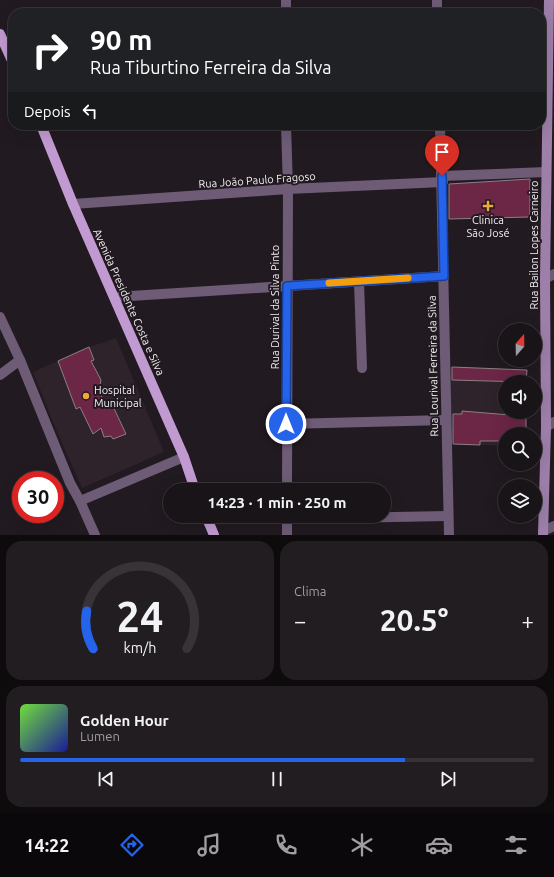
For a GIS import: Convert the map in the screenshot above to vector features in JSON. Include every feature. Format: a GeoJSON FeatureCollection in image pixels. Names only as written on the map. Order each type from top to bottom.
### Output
{"type":"FeatureCollection","features":[{"type":"Feature","properties":{"kind":"main road","name":"Rua Bailon Lopes Carneiro"},"geometry":{"type":"LineString","coordinates":[[543,533],[550,424],[550,276],[546,172],[550,158],[549,0]]}},
{"type":"Feature","properties":{"kind":"main road"},"geometry":{"type":"LineString","coordinates":[[0,34],[8,52]]}},
{"type":"Feature","properties":{"kind":"main road","name":"Avenida Presidente Costa e Silva"},"geometry":{"type":"LineString","coordinates":[[42,130],[184,457],[193,483]]}},
{"type":"Feature","properties":{"kind":"main road"},"geometry":{"type":"LineString","coordinates":[[209,523],[214,535]]}},
{"type":"Feature","properties":{"kind":"street","name":"Rua Durival da Silva Pinto"},"geometry":{"type":"LineString","coordinates":[[286,130],[288,189],[287,483]]}},
{"type":"Feature","properties":{"kind":"street","name":"Rua Lourival Ferreira da Silva"},"geometry":{"type":"LineString","coordinates":[[440,130],[443,179],[449,535]]}},
{"type":"Feature","properties":{"kind":"street","name":"Rua João Paulo Fragoso"},"geometry":{"type":"LineString","coordinates":[[73,204],[546,172]]}},
{"type":"Feature","properties":{"kind":"street"},"geometry":{"type":"LineString","coordinates":[[114,297],[444,276]]}},
{"type":"Feature","properties":{"kind":"street"},"geometry":{"type":"LineString","coordinates":[[359,282],[362,368]]}},
{"type":"Feature","properties":{"kind":"street"},"geometry":{"type":"LineString","coordinates":[[0,316],[20,360],[70,483],[80,501],[95,535]]}},
{"type":"Feature","properties":{"kind":"street"},"geometry":{"type":"LineString","coordinates":[[0,375],[20,360]]}},
{"type":"Feature","properties":{"kind":"street"},"geometry":{"type":"LineString","coordinates":[[286,424],[446,420]]}},
{"type":"Feature","properties":{"kind":"street"},"geometry":{"type":"LineString","coordinates":[[80,501],[184,457]]}},
{"type":"Feature","properties":{"kind":"street"},"geometry":{"type":"LineString","coordinates":[[391,516],[448,516]]}},
{"type":"Feature","properties":{"kind":"street"},"geometry":{"type":"LineString","coordinates":[[287,523],[287,535]]}},
{"type":"Feature","properties":{"kind":"street"},"geometry":{"type":"LineString","coordinates":[[543,533],[554,526]]}},
{"type":"Feature","properties":{"kind":"shaded area"},"geometry":{"type":"Polygon","coordinates":[[[116,338],[164,452],[82,488],[33,372],[89,347],[116,338]]]}},
{"type":"Feature","properties":{"kind":"shaded area"},"geometry":{"type":"Polygon","coordinates":[[[450,367],[527,370],[527,375],[498,375],[498,419],[526,419],[526,427],[498,427],[498,446],[451,443],[450,367]]]}},
{"type":"Feature","properties":{"kind":"building","name":"Clinica São José"},"geometry":{"type":"Polygon","coordinates":[[[530,179],[530,217],[449,219],[449,184],[530,179]]]}},
{"type":"Feature","properties":{"kind":"building","name":"Hospital Municipal"},"geometry":{"type":"Polygon","coordinates":[[[89,347],[94,360],[91,361],[101,380],[99,390],[105,404],[111,402],[126,434],[113,439],[111,436],[104,437],[101,428],[93,434],[80,407],[76,409],[58,361],[89,347]]]}},
{"type":"Feature","properties":{"kind":"building"},"geometry":{"type":"Polygon","coordinates":[[[452,367],[527,370],[527,375],[498,375],[498,381],[452,380],[452,367]]]}},
{"type":"Feature","properties":{"kind":"building"},"geometry":{"type":"Polygon","coordinates":[[[462,411],[498,414],[498,419],[526,419],[526,427],[498,427],[498,441],[480,441],[480,445],[453,444],[453,414],[462,414],[462,411]]]}},
{"type":"Feature","properties":{"kind":"slow traffic"},"geometry":{"type":"LineString","coordinates":[[329,283],[408,278]]}},
{"type":"Feature","properties":{"kind":"place","name":"Clinica São José"},"geometry":{"type":"Point","coordinates":[488,206]}},
{"type":"Feature","properties":{"kind":"place","name":"Hospital Municipal"},"geometry":{"type":"Point","coordinates":[86,396]}},
{"type":"Feature","properties":{"kind":"route"},"geometry":{"type":"LineString","coordinates":[[286,424],[287,286],[444,276],[442,176]]}}]}
